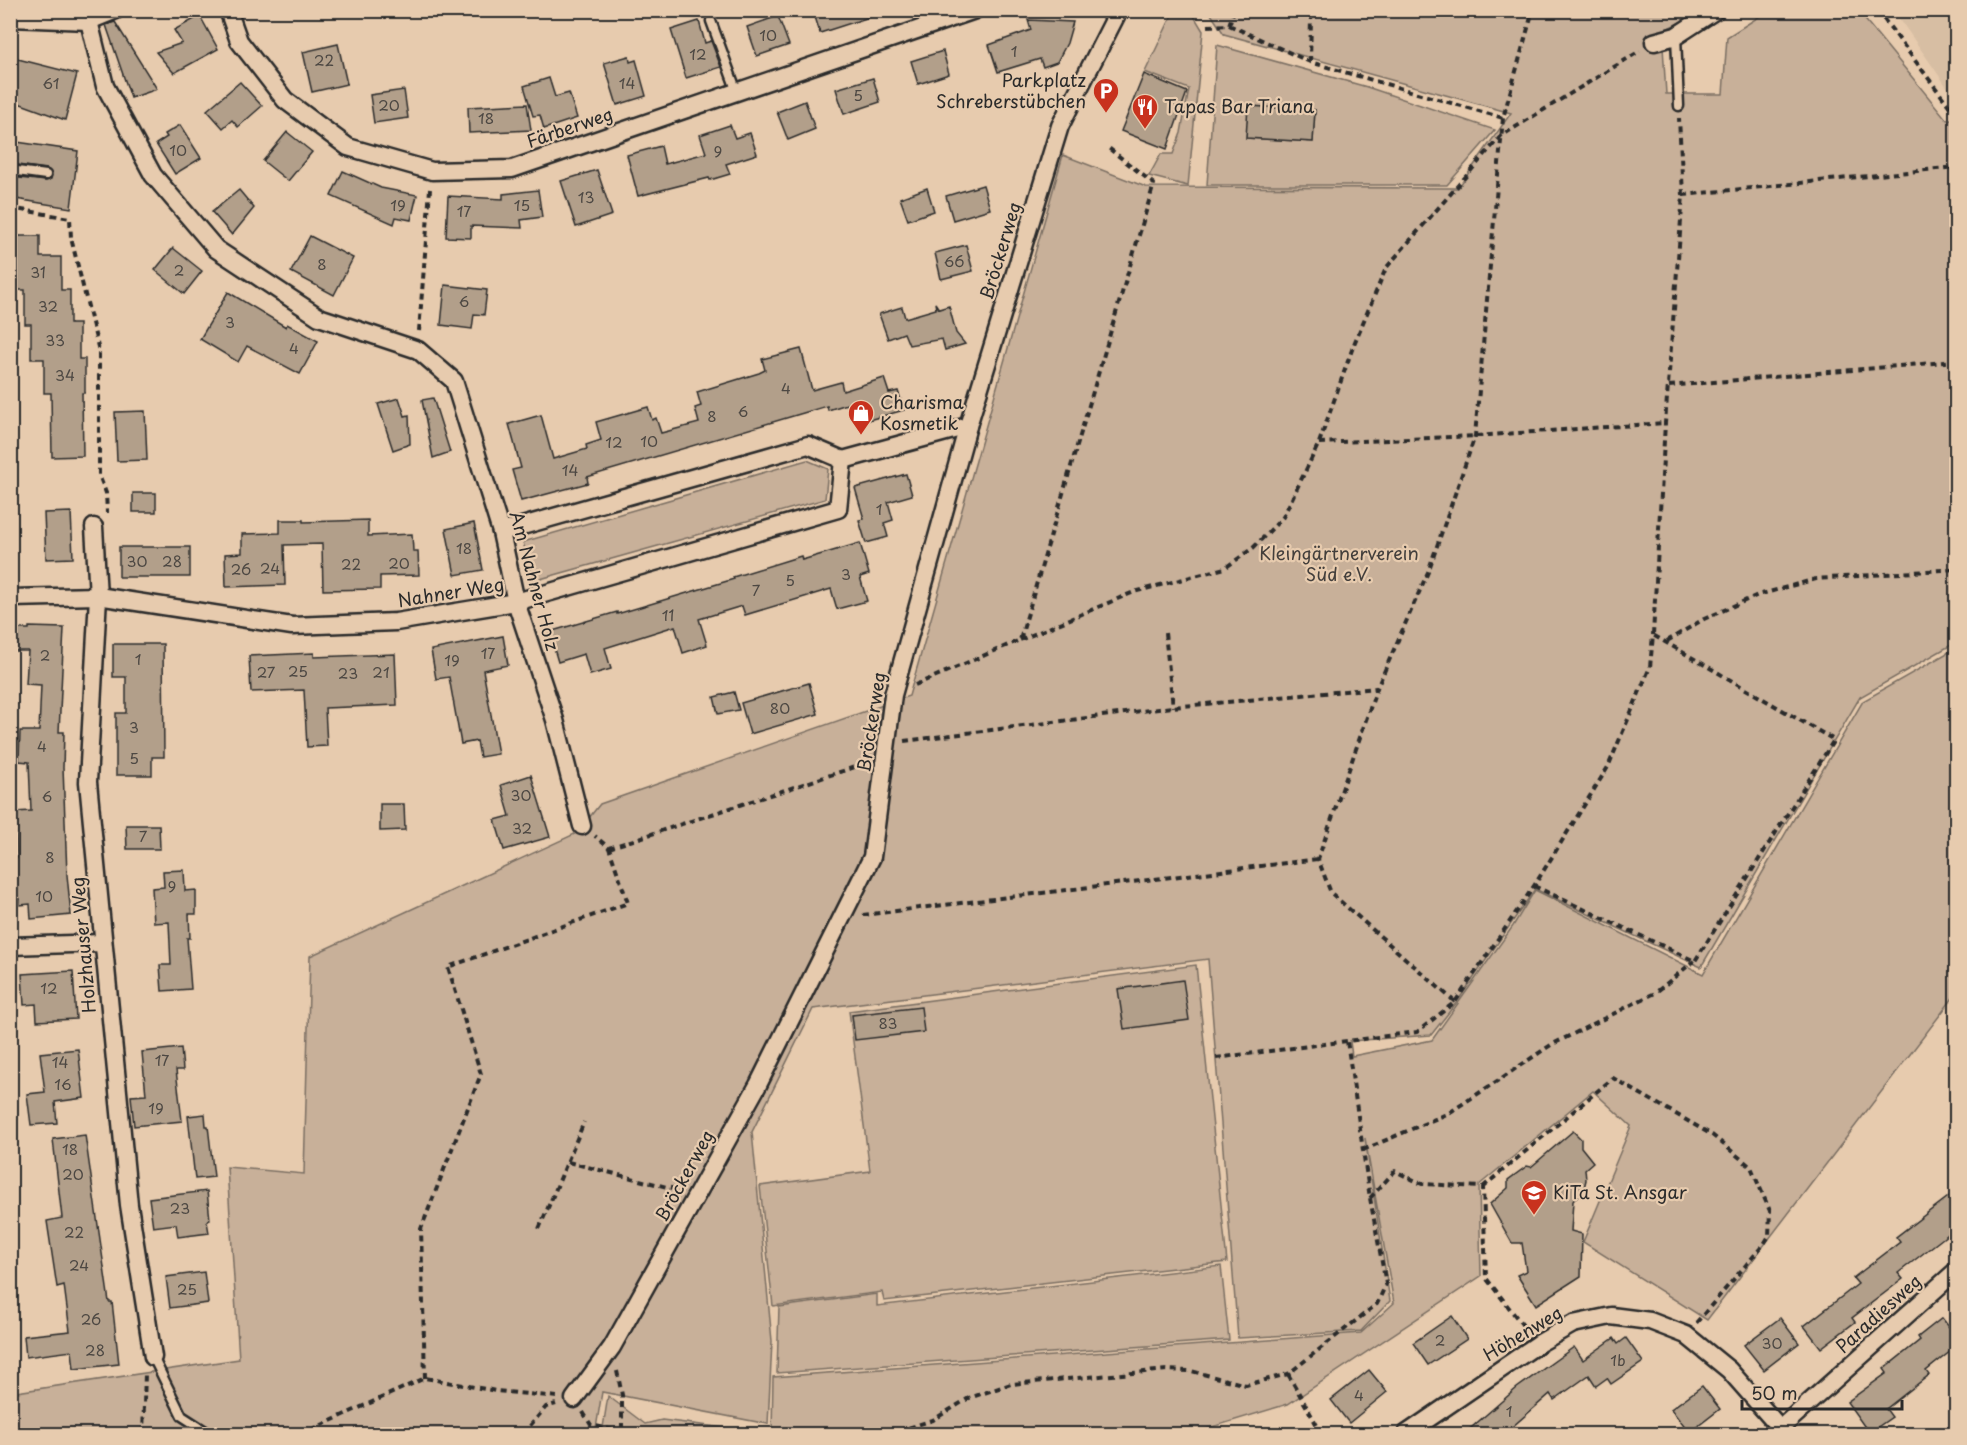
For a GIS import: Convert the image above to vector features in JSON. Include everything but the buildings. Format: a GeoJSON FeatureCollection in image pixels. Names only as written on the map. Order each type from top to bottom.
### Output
{"type":"FeatureCollection","features":[{"type":"Feature","properties":{"kind":"street"},"geometry":{"type":"LineString","coordinates":[[10,18],[89,21],[116,10]]}},
{"type":"Feature","properties":{"kind":"street","name":"Färberweg"},"geometry":{"type":"LineString","coordinates":[[228,10],[239,42],[285,100],[348,147],[432,171],[512,169],[975,10]]}},
{"type":"Feature","properties":{"kind":"street","name":"Bröckerweg"},"geometry":{"type":"LineString","coordinates":[[574,1399],[612,1347],[758,1085],[872,857],[892,695],[968,426],[1059,126],[1119,10]]}},
{"type":"Feature","properties":{"kind":"street"},"geometry":{"type":"LineString","coordinates":[[1654,42],[1676,36],[1716,10]]}},
{"type":"Feature","properties":{"kind":"street"},"geometry":{"type":"LineString","coordinates":[[89,21],[105,86],[153,175],[216,249],[319,318],[418,350]]}},
{"type":"Feature","properties":{"kind":"street","name":"Am Nahner Holz"},"geometry":{"type":"LineString","coordinates":[[418,350],[454,381],[501,532],[516,602],[555,720],[582,826]]}},
{"type":"Feature","properties":{"kind":"street"},"geometry":{"type":"LineString","coordinates":[[501,532],[808,445],[843,460],[968,426]]}},
{"type":"Feature","properties":{"kind":"street","name":"Nahner Weg"},"geometry":{"type":"LineString","coordinates":[[10,598],[98,596],[292,626],[396,622],[516,602],[838,509],[843,460]]}},
{"type":"Feature","properties":{"kind":"street","name":"Holzhauser Weg"},"geometry":{"type":"LineString","coordinates":[[94,526],[98,596],[88,782],[129,1205],[153,1357]]}},
{"type":"Feature","properties":{"kind":"street"},"geometry":{"type":"LineString","coordinates":[[10,946],[103,943]]}},
{"type":"Feature","properties":{"kind":"street","name":"Paradiesweg"},"geometry":{"type":"LineString","coordinates":[[1777,1431],[1956,1271]]}},
{"type":"Feature","properties":{"kind":"street","name":"Höhenweg"},"geometry":{"type":"LineString","coordinates":[[1406,1434],[1538,1344],[1573,1324],[1611,1316],[1650,1321],[1686,1335],[1729,1370],[1777,1431]]}},
{"type":"Feature","properties":{"kind":"lane"},"geometry":{"type":"LineString","coordinates":[[711,21],[737,92]]}},
{"type":"Feature","properties":{"kind":"lane"},"geometry":{"type":"LineString","coordinates":[[1676,36],[1679,106]]}},
{"type":"Feature","properties":{"kind":"lane"},"geometry":{"type":"LineString","coordinates":[[10,170],[46,175]]}},
{"type":"Feature","properties":{"kind":"lane"},"geometry":{"type":"LineString","coordinates":[[153,1357],[182,1416],[210,1434]]}},
{"type":"Feature","properties":{"kind":"path"},"geometry":{"type":"LineString","coordinates":[[1229,25],[1234,10]]}},
{"type":"Feature","properties":{"kind":"path"},"geometry":{"type":"LineString","coordinates":[[1310,62],[1311,19],[1314,10]]}},
{"type":"Feature","properties":{"kind":"path"},"geometry":{"type":"LineString","coordinates":[[1455,1002],[1331,893],[1318,859],[1377,688],[1428,572],[1475,436],[1503,118],[1533,10]]}},
{"type":"Feature","properties":{"kind":"path"},"geometry":{"type":"LineString","coordinates":[[1877,10],[1956,113]]}},
{"type":"Feature","properties":{"kind":"path"},"geometry":{"type":"LineString","coordinates":[[1208,26],[1229,25],[1310,62],[1503,118]]}},
{"type":"Feature","properties":{"kind":"path"},"geometry":{"type":"LineString","coordinates":[[892,695],[1134,592],[1225,568],[1253,548],[1283,517],[1319,443],[1354,344],[1386,268],[1501,136],[1654,42]]}},
{"type":"Feature","properties":{"kind":"path"},"geometry":{"type":"LineString","coordinates":[[1216,1058],[1418,1032],[1455,1002],[1534,886],[1608,768],[1650,667],[1665,423],[1683,195],[1679,106]]}},
{"type":"Feature","properties":{"kind":"path"},"geometry":{"type":"LineString","coordinates":[[1020,640],[1154,184],[1106,146]]}},
{"type":"Feature","properties":{"kind":"path"},"geometry":{"type":"LineString","coordinates":[[1683,195],[1956,167]]}},
{"type":"Feature","properties":{"kind":"path"},"geometry":{"type":"LineString","coordinates":[[418,350],[432,171]]}},
{"type":"Feature","properties":{"kind":"path"},"geometry":{"type":"LineString","coordinates":[[10,208],[70,218],[71,238],[99,351],[99,475],[106,493],[107,527],[94,526]]}},
{"type":"Feature","properties":{"kind":"path"},"geometry":{"type":"LineString","coordinates":[[1669,386],[1956,360]]}},
{"type":"Feature","properties":{"kind":"path"},"geometry":{"type":"LineString","coordinates":[[1319,443],[1475,436],[1665,423]]}},
{"type":"Feature","properties":{"kind":"path"},"geometry":{"type":"LineString","coordinates":[[1666,641],[1704,619],[1758,595],[1816,579],[1956,569]]}},
{"type":"Feature","properties":{"kind":"path"},"geometry":{"type":"LineString","coordinates":[[1165,633],[1173,707]]}},
{"type":"Feature","properties":{"kind":"path"},"geometry":{"type":"LineString","coordinates":[[1363,1150],[1449,1113],[1551,1045],[1655,993],[1695,961],[1834,740],[1653,635]]}},
{"type":"Feature","properties":{"kind":"path"},"geometry":{"type":"LineString","coordinates":[[609,848],[886,750],[1173,707],[1377,688]]}},
{"type":"Feature","properties":{"kind":"path"},"geometry":{"type":"LineString","coordinates":[[425,1378],[421,1229],[481,1074],[448,967],[628,903],[609,848],[582,826]]}},
{"type":"Feature","properties":{"kind":"path"},"geometry":{"type":"LineString","coordinates":[[841,918],[1318,859]]}},
{"type":"Feature","properties":{"kind":"path"},"geometry":{"type":"LineString","coordinates":[[1534,886],[1695,961]]}},
{"type":"Feature","properties":{"kind":"path"},"geometry":{"type":"LineString","coordinates":[[889,1434],[933,1420],[969,1398],[1011,1384],[1167,1370],[1191,1371],[1246,1385],[1288,1374],[1377,1304],[1386,1284],[1370,1198],[1347,1041]]}},
{"type":"Feature","properties":{"kind":"path"},"geometry":{"type":"LineString","coordinates":[[1370,1198],[1395,1171],[1422,1184],[1483,1187],[1613,1078],[1712,1135],[1751,1167],[1770,1211],[1769,1236],[1764,1244],[1686,1335]]}},
{"type":"Feature","properties":{"kind":"path"},"geometry":{"type":"LineString","coordinates":[[538,1229],[584,1122]]}},
{"type":"Feature","properties":{"kind":"path"},"geometry":{"type":"LineString","coordinates":[[568,1162],[697,1195]]}},
{"type":"Feature","properties":{"kind":"path"},"geometry":{"type":"LineString","coordinates":[[1483,1187],[1486,1278],[1538,1344]]}},
{"type":"Feature","properties":{"kind":"path"},"geometry":{"type":"LineString","coordinates":[[612,1347],[622,1395],[622,1433]]}},
{"type":"Feature","properties":{"kind":"path"},"geometry":{"type":"LineString","coordinates":[[143,1434],[144,1375],[153,1357]]}},
{"type":"Feature","properties":{"kind":"path"},"geometry":{"type":"LineString","coordinates":[[1288,1374],[1322,1434]]}},
{"type":"Feature","properties":{"kind":"path"},"geometry":{"type":"LineString","coordinates":[[302,1434],[425,1378],[496,1391],[574,1399]]}},
{"type":"Feature","properties":{"kind":"path"},"geometry":{"type":"LineString","coordinates":[[574,1399],[591,1425],[632,1434]]}},
{"type":"Feature","properties":{"kind":"path"},"geometry":{"type":"LineString","coordinates":[[523,1434],[546,1407],[574,1399]]}},
{"type":"Feature","properties":{"kind":"shaded area"},"geometry":{"type":"Polygon","coordinates":[[[1894,11],[1956,11],[1956,96],[1954,97],[1894,11]]]}},
{"type":"Feature","properties":{"kind":"green space"},"geometry":{"type":"Polygon","coordinates":[[[1174,11],[1191,11],[1203,31],[1188,186],[1149,176],[1161,154],[1173,154],[1181,133],[1189,89],[1145,72],[1174,11]]]}},
{"type":"Feature","properties":{"kind":"green space","name":"Kleingärtnerverein Süd e.V."},"geometry":{"type":"Polygon","coordinates":[[[1209,11],[1695,11],[1693,16],[1662,31],[1666,94],[1723,94],[1727,37],[1768,11],[1858,11],[1947,120],[1956,118],[1956,644],[1860,697],[1701,967],[1535,889],[1457,1002],[1431,1035],[1350,1041],[1352,1056],[1432,1040],[1513,926],[1535,890],[1703,974],[1863,701],[1956,648],[1956,994],[1707,1320],[1583,1242],[1631,1126],[1593,1091],[1479,1185],[1481,1276],[1288,1404],[1189,1434],[772,1434],[773,1377],[1361,1333],[1394,1303],[1365,1138],[1390,1301],[1361,1331],[1238,1338],[1208,959],[813,1009],[752,1132],[772,1341],[768,1424],[602,1392],[595,1434],[11,1434],[10,1393],[239,1359],[227,1167],[304,1174],[310,956],[577,833],[600,804],[909,696],[1063,155],[1146,187],[1458,188],[1511,113],[1224,34],[1209,11]]]}},
{"type":"Feature","properties":{"kind":"green space"},"geometry":{"type":"Polygon","coordinates":[[[1217,45],[1367,87],[1495,130],[1447,185],[1207,185],[1217,45]],[[1249,106],[1246,138],[1313,142],[1315,110],[1249,106]]]}},
{"type":"Feature","properties":{"kind":"green space"},"geometry":{"type":"Polygon","coordinates":[[[807,460],[828,469],[825,499],[533,581],[523,542],[807,460]]]}},
{"type":"Feature","properties":{"kind":"green space"},"geometry":{"type":"Polygon","coordinates":[[[1196,965],[1227,1262],[884,1301],[882,1292],[773,1306],[760,1186],[870,1171],[849,1011],[1196,965]]]}},
{"type":"Feature","properties":{"kind":"green space"},"geometry":{"type":"Polygon","coordinates":[[[1221,1266],[1229,1340],[777,1373],[779,1307],[877,1294],[877,1306],[1221,1266]]]}},
{"type":"Feature","properties":{"kind":"green space"},"geometry":{"type":"Polygon","coordinates":[[[608,1396],[645,1424],[662,1420],[772,1434],[602,1434],[608,1396]]]}},
{"type":"Feature","properties":{"kind":"place","name":"Parkplatz Schreberstübchen"},"geometry":{"type":"Point","coordinates":[1106,114]}},
{"type":"Feature","properties":{"kind":"place","name":"Tapas Bar Triana"},"geometry":{"type":"Point","coordinates":[1145,130]}},
{"type":"Feature","properties":{"kind":"place","name":"Charisma Kosmetik"},"geometry":{"type":"Point","coordinates":[861,436]}},
{"type":"Feature","properties":{"kind":"place","name":"KiTa St. Ansgar"},"geometry":{"type":"Point","coordinates":[1534,1216]}}]}
